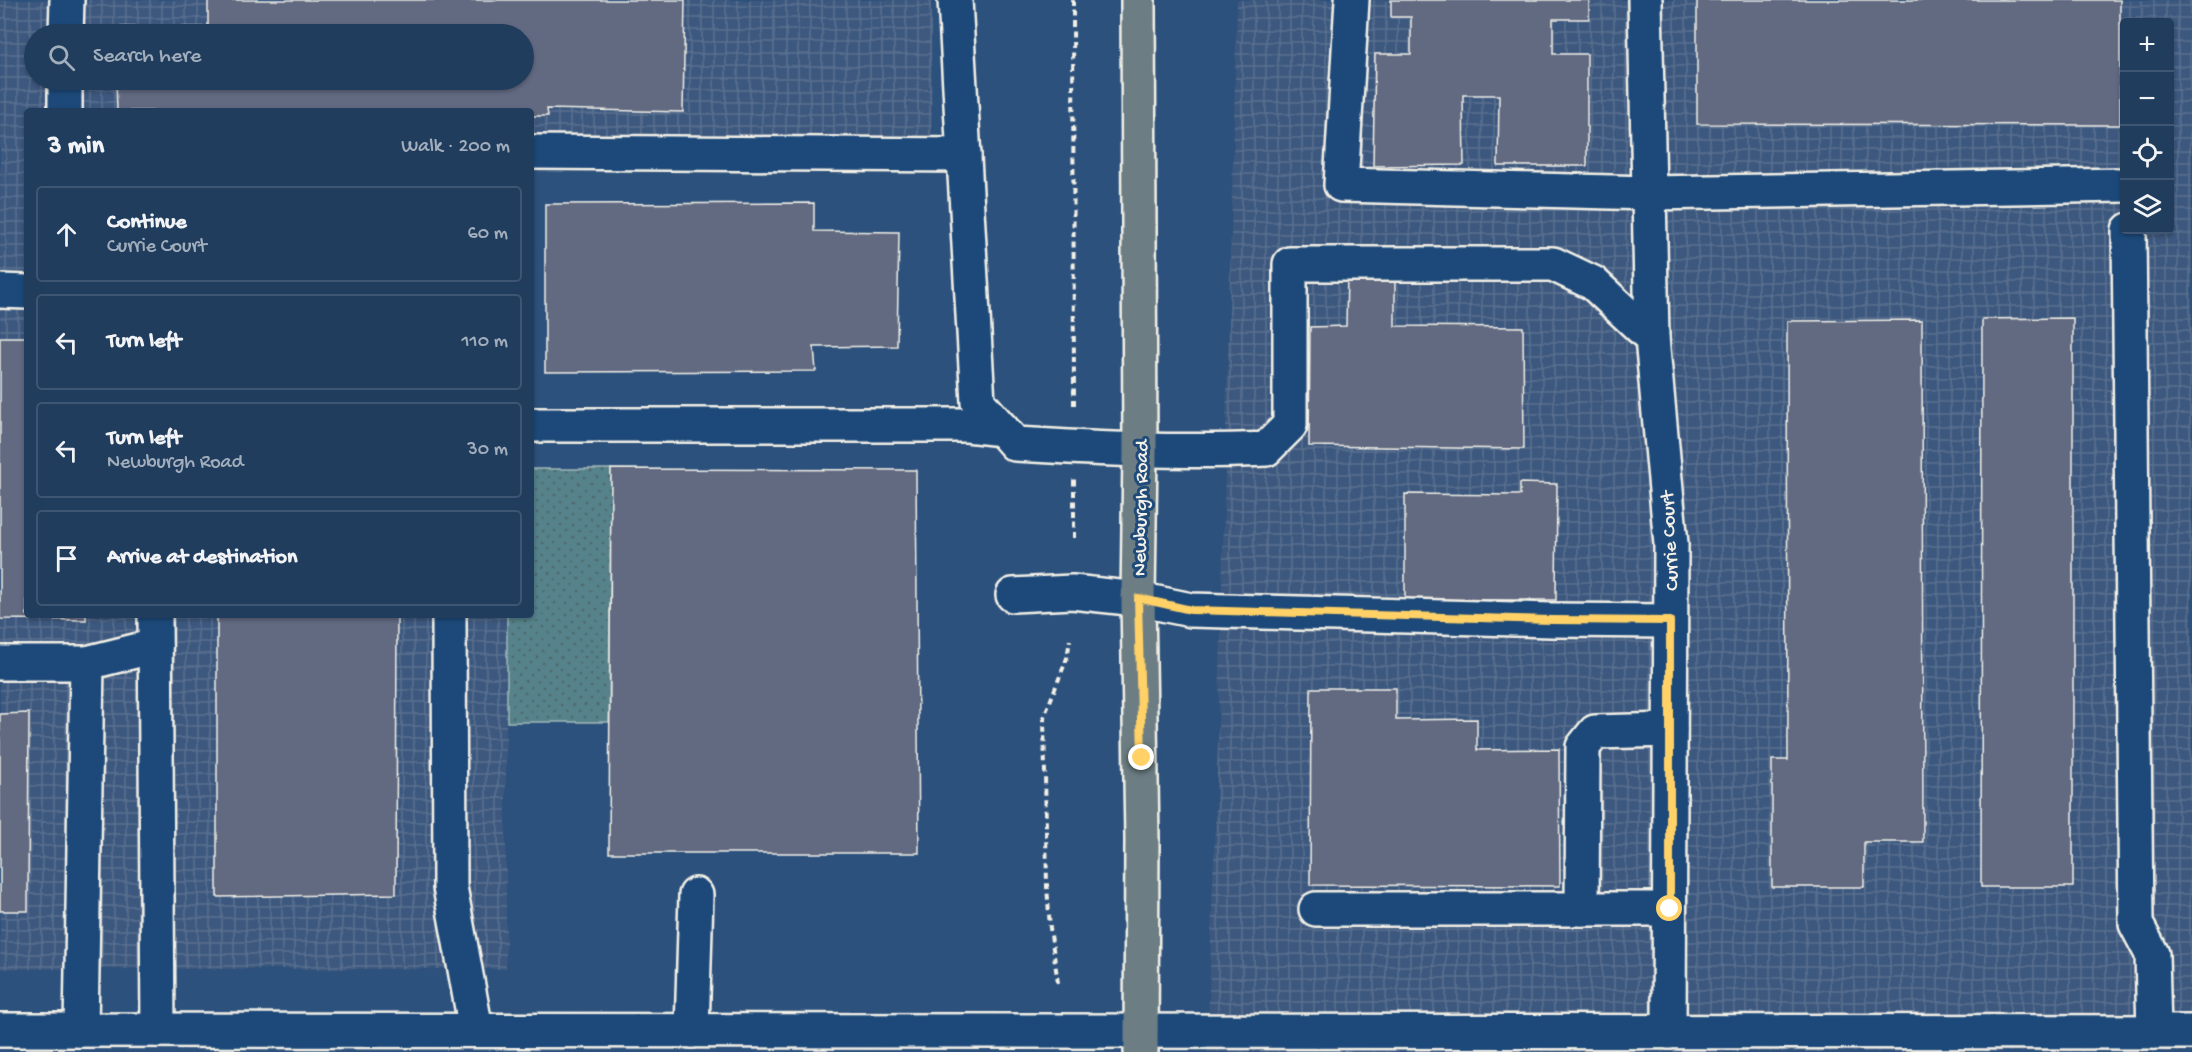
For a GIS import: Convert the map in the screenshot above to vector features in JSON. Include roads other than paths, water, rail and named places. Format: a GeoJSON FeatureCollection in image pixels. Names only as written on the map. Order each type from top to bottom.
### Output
{"type":"FeatureCollection","features":[{"type":"Feature","properties":{"kind":"main road","name":"Newburgh Road"},"geometry":{"type":"LineString","coordinates":[[1138,0],[1141,1041]]}},
{"type":"Feature","properties":{"kind":"street"},"geometry":{"type":"LineString","coordinates":[[66,24],[67,0]]}},
{"type":"Feature","properties":{"kind":"street"},"geometry":{"type":"LineString","coordinates":[[955,0],[978,402],[1015,444],[1140,451],[1215,452],[1266,449],[1290,425],[1290,264],[1553,264],[1593,283],[1652,338]]}},
{"type":"Feature","properties":{"kind":"street"},"geometry":{"type":"LineString","coordinates":[[1352,0],[1341,185],[1649,193],[2120,185]]}},
{"type":"Feature","properties":{"kind":"street","name":"Currie Court"},"geometry":{"type":"LineString","coordinates":[[1645,0],[1652,338],[1671,544],[1669,1032]]}},
{"type":"Feature","properties":{"kind":"street"},"geometry":{"type":"LineString","coordinates":[[65,90],[65,108]]}},
{"type":"Feature","properties":{"kind":"street"},"geometry":{"type":"LineString","coordinates":[[534,152],[964,155]]}},
{"type":"Feature","properties":{"kind":"street"},"geometry":{"type":"LineString","coordinates":[[2129,234],[2136,924],[2152,954],[2154,1032]]}},
{"type":"Feature","properties":{"kind":"street"},"geometry":{"type":"LineString","coordinates":[[0,291],[24,292]]}},
{"type":"Feature","properties":{"kind":"street"},"geometry":{"type":"LineString","coordinates":[[534,425],[967,425],[1002,429]]}},
{"type":"Feature","properties":{"kind":"street"},"geometry":{"type":"LineString","coordinates":[[1013,595],[1072,592],[1138,598],[1191,610],[1670,621]]}},
{"type":"Feature","properties":{"kind":"street"},"geometry":{"type":"LineString","coordinates":[[449,618],[450,887],[476,1030]]}},
{"type":"Feature","properties":{"kind":"street"},"geometry":{"type":"LineString","coordinates":[[0,663],[87,663],[155,631],[158,1030]]}},
{"type":"Feature","properties":{"kind":"street"},"geometry":{"type":"LineString","coordinates":[[81,1030],[87,663]]}},
{"type":"Feature","properties":{"kind":"street"},"geometry":{"type":"LineString","coordinates":[[1582,909],[1583,747],[1595,732],[1670,730]]}},
{"type":"Feature","properties":{"kind":"street"},"geometry":{"type":"LineString","coordinates":[[692,1031],[696,895]]}},
{"type":"Feature","properties":{"kind":"street"},"geometry":{"type":"LineString","coordinates":[[1316,909],[1670,909]]}},
{"type":"Feature","properties":{"kind":"street"},"geometry":{"type":"LineString","coordinates":[[0,1030],[692,1031],[1141,1041],[1538,1042],[1669,1032],[2033,1042],[2154,1032],[2192,1032]]}}]}
